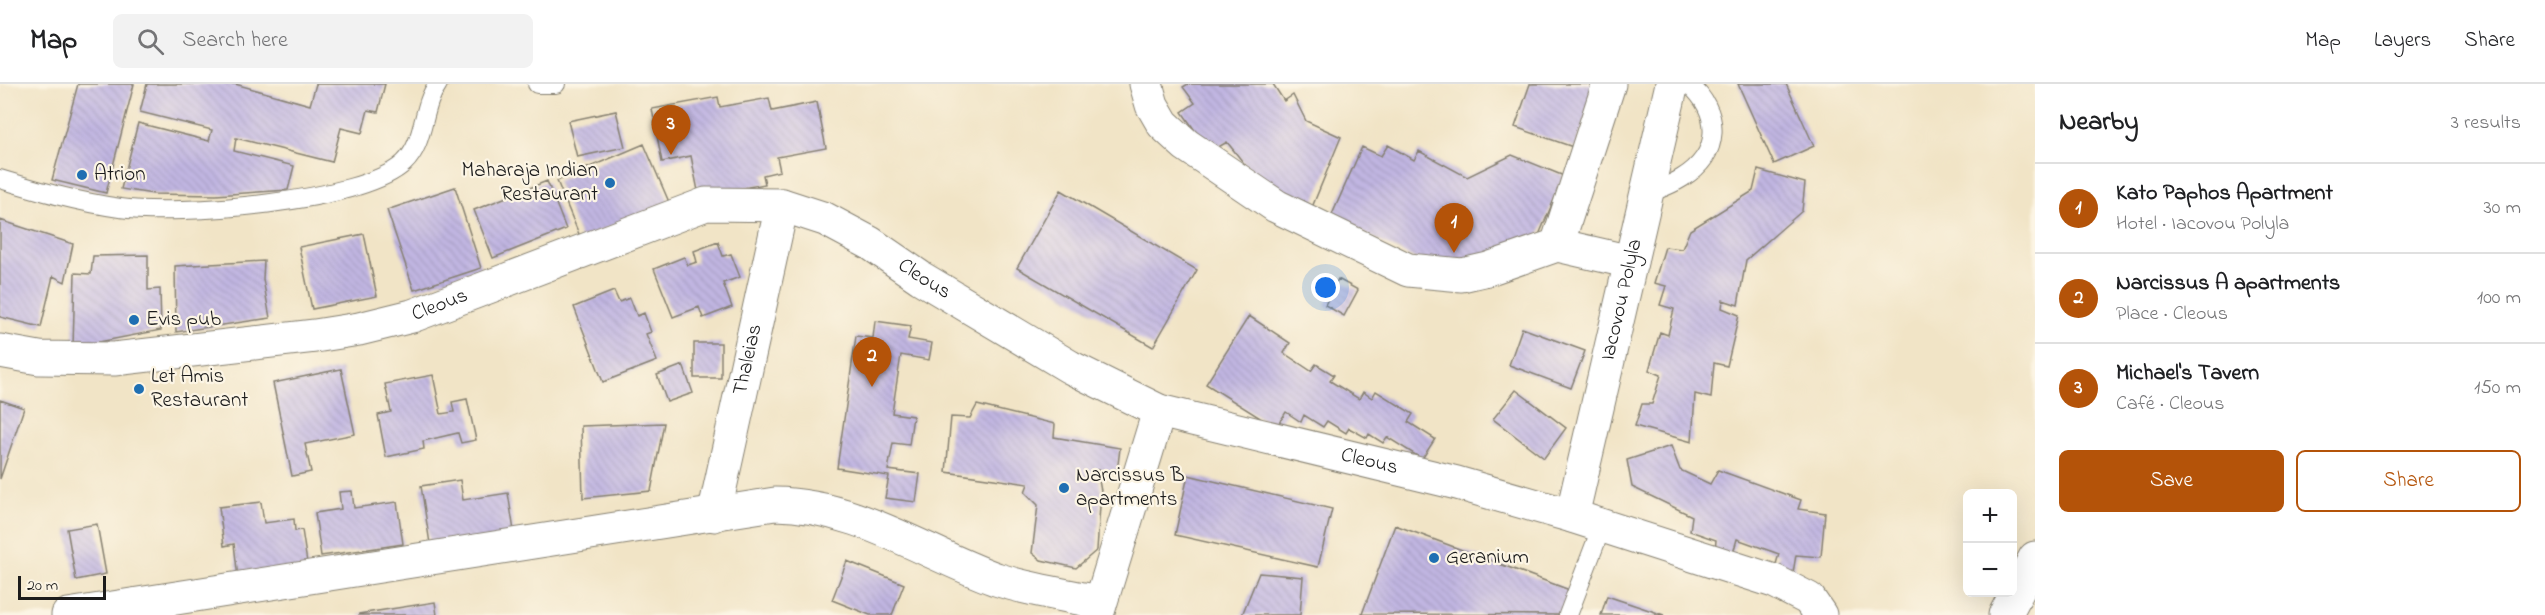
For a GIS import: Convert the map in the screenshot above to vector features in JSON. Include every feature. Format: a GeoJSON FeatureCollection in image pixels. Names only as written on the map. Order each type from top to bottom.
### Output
{"type":"FeatureCollection","features":[{"type":"Feature","properties":{"kind":"street"},"geometry":{"type":"LineString","coordinates":[[1146,84],[1152,105],[1163,124],[1185,145],[1276,206],[1408,270],[1462,275],[1488,269],[1557,246],[1631,262]]}},
{"type":"Feature","properties":{"kind":"street"},"geometry":{"type":"LineString","coordinates":[[1557,246],[1609,84]]}},
{"type":"Feature","properties":{"kind":"street","name":"Iacovou Polyla"},"geometry":{"type":"LineString","coordinates":[[1587,521],[1631,262],[1672,84]]}},
{"type":"Feature","properties":{"kind":"street","name":"Cleous"},"geometry":{"type":"LineString","coordinates":[[0,351],[39,358],[114,358],[359,329],[442,306],[706,204],[782,205],[825,219],[870,243],[921,278],[1070,367],[1159,411],[1457,483],[1587,521],[1774,581],[1809,599],[1820,615]]}},
{"type":"Feature","properties":{"kind":"street","name":"Thaleias"},"geometry":{"type":"LineString","coordinates":[[714,515],[782,205]]}},
{"type":"Feature","properties":{"kind":"street"},"geometry":{"type":"LineString","coordinates":[[68,615],[775,504],[801,505],[830,510],[862,520],[994,578],[1098,608],[1159,411]]}},
{"type":"Feature","properties":{"kind":"street"},"geometry":{"type":"LineString","coordinates":[[2005,615],[2035,558]]}},
{"type":"Feature","properties":{"kind":"lane"},"geometry":{"type":"LineString","coordinates":[[0,179],[71,200],[123,208],[222,207],[314,197],[360,185],[402,164],[417,142],[438,84]]}},
{"type":"Feature","properties":{"kind":"lane"},"geometry":{"type":"LineString","coordinates":[[537,84],[556,84]]}},
{"type":"Feature","properties":{"kind":"lane"},"geometry":{"type":"LineString","coordinates":[[1647,195],[1682,178],[1702,162],[1714,138],[1710,113],[1698,92],[1689,84]]}},
{"type":"Feature","properties":{"kind":"lane"},"geometry":{"type":"LineString","coordinates":[[1568,615],[1587,521]]}},
{"type":"Feature","properties":{"kind":"building"},"geometry":{"type":"Polygon","coordinates":[[[78,84],[134,84],[106,193],[52,180],[78,84]]]}},
{"type":"Feature","properties":{"kind":"building"},"geometry":{"type":"Polygon","coordinates":[[[147,84],[235,84],[310,105],[316,84],[385,84],[378,112],[368,110],[362,133],[341,128],[332,162],[236,138],[234,151],[294,166],[288,190],[216,195],[153,194],[121,189],[138,123],[209,141],[212,130],[140,112],[147,84]]]}},
{"type":"Feature","properties":{"kind":"building"},"geometry":{"type":"Polygon","coordinates":[[[1188,84],[1273,84],[1284,101],[1293,95],[1306,121],[1341,137],[1308,217],[1250,171],[1227,142],[1210,152],[1182,112],[1195,103],[1183,87],[1188,84]]]}},
{"type":"Feature","properties":{"kind":"building"},"geometry":{"type":"Polygon","coordinates":[[[1530,84],[1597,84],[1576,148],[1515,127],[1530,84]]]}},
{"type":"Feature","properties":{"kind":"building"},"geometry":{"type":"Polygon","coordinates":[[[1738,84],[1786,84],[1814,146],[1774,164],[1738,84]]]}},
{"type":"Feature","properties":{"kind":"building"},"geometry":{"type":"Polygon","coordinates":[[[718,97],[720,107],[769,98],[772,111],[817,102],[826,148],[777,157],[780,171],[763,175],[765,184],[699,196],[691,156],[662,162],[652,109],[718,97]]]}},
{"type":"Feature","properties":{"kind":"building"},"geometry":{"type":"Polygon","coordinates":[[[616,111],[625,147],[577,157],[568,121],[616,111]]]}},
{"type":"Feature","properties":{"kind":"building"},"geometry":{"type":"Polygon","coordinates":[[[644,144],[669,202],[581,239],[557,181],[644,144]]]}},
{"type":"Feature","properties":{"kind":"building"},"geometry":{"type":"Polygon","coordinates":[[[1388,145],[1414,160],[1419,151],[1467,177],[1512,155],[1564,176],[1536,242],[1492,261],[1428,265],[1331,217],[1362,147],[1381,156],[1388,145]]]}},
{"type":"Feature","properties":{"kind":"building"},"geometry":{"type":"Polygon","coordinates":[[[1758,170],[1805,183],[1802,211],[1746,260],[1738,305],[1723,300],[1722,308],[1739,315],[1727,366],[1714,363],[1711,398],[1695,394],[1692,442],[1635,426],[1642,404],[1652,404],[1661,375],[1649,370],[1660,332],[1668,335],[1674,309],[1660,305],[1666,286],[1654,283],[1665,247],[1682,249],[1690,230],[1753,191],[1758,170]]]}},
{"type":"Feature","properties":{"kind":"building"},"geometry":{"type":"Polygon","coordinates":[[[547,181],[566,229],[493,258],[474,210],[547,181]]]}},
{"type":"Feature","properties":{"kind":"building"},"geometry":{"type":"Polygon","coordinates":[[[455,187],[481,268],[414,290],[387,210],[455,187]]]}},
{"type":"Feature","properties":{"kind":"building"},"geometry":{"type":"Polygon","coordinates":[[[1061,190],[1197,270],[1153,347],[1017,268],[1061,190]]]}},
{"type":"Feature","properties":{"kind":"building"},"geometry":{"type":"Polygon","coordinates":[[[0,220],[73,244],[65,282],[53,276],[41,327],[0,317],[0,220]]]}},
{"type":"Feature","properties":{"kind":"building"},"geometry":{"type":"Polygon","coordinates":[[[364,234],[377,296],[312,309],[299,247],[364,234]]]}},
{"type":"Feature","properties":{"kind":"building"},"geometry":{"type":"Polygon","coordinates":[[[718,242],[723,256],[731,254],[740,277],[723,283],[732,307],[703,318],[699,307],[673,317],[654,269],[684,257],[688,265],[697,262],[694,251],[718,242]]]}},
{"type":"Feature","properties":{"kind":"building"},"geometry":{"type":"Polygon","coordinates":[[[148,255],[148,290],[160,289],[161,330],[73,347],[75,273],[91,274],[93,256],[148,255]]]}},
{"type":"Feature","properties":{"kind":"building"},"geometry":{"type":"Polygon","coordinates":[[[264,261],[263,279],[270,318],[176,332],[175,266],[264,261]]]}},
{"type":"Feature","properties":{"kind":"building"},"geometry":{"type":"Polygon","coordinates":[[[1338,279],[1358,290],[1344,316],[1325,305],[1338,279]]]}},
{"type":"Feature","properties":{"kind":"building"},"geometry":{"type":"Polygon","coordinates":[[[614,291],[619,302],[630,298],[637,316],[644,313],[651,332],[646,334],[657,361],[603,382],[574,307],[614,291]]]}},
{"type":"Feature","properties":{"kind":"building"},"geometry":{"type":"Polygon","coordinates":[[[1249,316],[1290,343],[1284,353],[1311,371],[1316,364],[1334,375],[1330,381],[1359,399],[1363,392],[1372,398],[1376,391],[1413,414],[1408,422],[1435,439],[1422,459],[1387,437],[1383,443],[1369,434],[1367,438],[1349,428],[1346,433],[1327,421],[1323,427],[1304,415],[1301,422],[1286,412],[1276,428],[1206,384],[1249,316]]]}},
{"type":"Feature","properties":{"kind":"building"},"geometry":{"type":"Polygon","coordinates":[[[875,321],[911,326],[908,339],[932,343],[929,360],[901,355],[892,413],[913,416],[909,445],[893,443],[888,470],[920,474],[916,502],[885,498],[889,476],[837,468],[856,336],[873,338],[875,321]]]}},
{"type":"Feature","properties":{"kind":"building"},"geometry":{"type":"Polygon","coordinates":[[[1522,328],[1585,351],[1571,388],[1509,365],[1522,328]]]}},
{"type":"Feature","properties":{"kind":"building"},"geometry":{"type":"Polygon","coordinates":[[[694,343],[721,343],[721,378],[694,378],[694,343]]]}},
{"type":"Feature","properties":{"kind":"building"},"geometry":{"type":"Polygon","coordinates":[[[683,365],[693,393],[667,402],[657,375],[683,365]]]}},
{"type":"Feature","properties":{"kind":"building"},"geometry":{"type":"Polygon","coordinates":[[[341,369],[355,434],[305,444],[311,472],[292,476],[273,383],[341,369]]]}},
{"type":"Feature","properties":{"kind":"building"},"geometry":{"type":"Polygon","coordinates":[[[433,375],[441,414],[454,412],[452,402],[467,399],[476,440],[461,443],[458,433],[423,441],[424,449],[386,457],[378,415],[391,412],[385,384],[433,375]]]}},
{"type":"Feature","properties":{"kind":"building"},"geometry":{"type":"Polygon","coordinates":[[[1516,390],[1566,428],[1544,458],[1493,419],[1516,390]]]}},
{"type":"Feature","properties":{"kind":"building"},"geometry":{"type":"Polygon","coordinates":[[[0,400],[24,408],[0,479],[0,400]]]}},
{"type":"Feature","properties":{"kind":"building","name":"Narcissus B apartments"},"geometry":{"type":"Polygon","coordinates":[[[977,405],[1055,424],[1054,437],[1120,448],[1117,473],[1097,470],[1101,491],[1097,550],[1076,568],[1041,560],[1032,553],[1038,505],[1025,492],[1028,484],[946,472],[951,417],[970,418],[977,405]]]}},
{"type":"Feature","properties":{"kind":"building"},"geometry":{"type":"Polygon","coordinates":[[[664,423],[651,491],[583,498],[581,426],[664,423]]]}},
{"type":"Feature","properties":{"kind":"building"},"geometry":{"type":"Polygon","coordinates":[[[1671,446],[1680,470],[1710,484],[1718,470],[1801,500],[1798,509],[1825,513],[1821,557],[1796,555],[1792,579],[1773,574],[1779,554],[1737,539],[1732,557],[1715,551],[1716,540],[1690,531],[1692,516],[1632,487],[1627,460],[1671,446]]]}},
{"type":"Feature","properties":{"kind":"building"},"geometry":{"type":"Polygon","coordinates":[[[1188,475],[1332,509],[1318,567],[1175,535],[1188,475]]]}},
{"type":"Feature","properties":{"kind":"building"},"geometry":{"type":"Polygon","coordinates":[[[460,480],[463,500],[508,493],[515,537],[431,550],[421,486],[460,480]]]}},
{"type":"Feature","properties":{"kind":"building"},"geometry":{"type":"Polygon","coordinates":[[[352,491],[354,508],[397,502],[403,544],[321,556],[315,513],[341,509],[339,492],[352,491]]]}},
{"type":"Feature","properties":{"kind":"building"},"geometry":{"type":"Polygon","coordinates":[[[261,502],[264,523],[294,519],[295,531],[302,530],[308,569],[238,578],[234,544],[224,546],[219,507],[261,502]]]}},
{"type":"Feature","properties":{"kind":"building"},"geometry":{"type":"Polygon","coordinates":[[[97,524],[106,574],[76,580],[67,529],[97,524]]]}},
{"type":"Feature","properties":{"kind":"building","name":"Geranium"},"geometry":{"type":"Polygon","coordinates":[[[1395,525],[1575,592],[1566,615],[1362,614],[1395,525]]]}},
{"type":"Feature","properties":{"kind":"building"},"geometry":{"type":"Polygon","coordinates":[[[847,561],[904,584],[892,615],[870,615],[832,600],[847,561]]]}},
{"type":"Feature","properties":{"kind":"building"},"geometry":{"type":"Polygon","coordinates":[[[1259,573],[1303,577],[1300,615],[1242,615],[1259,573]]]}},
{"type":"Feature","properties":{"kind":"building"},"geometry":{"type":"Polygon","coordinates":[[[1607,596],[1664,615],[1601,615],[1607,596]]]}},
{"type":"Feature","properties":{"kind":"building"},"geometry":{"type":"Polygon","coordinates":[[[435,602],[437,615],[359,615],[359,614],[435,602]]]}},
{"type":"Feature","properties":{"kind":"place","name":"Michael's Tavern"},"geometry":{"type":"Point","coordinates":[671,155]}},
{"type":"Feature","properties":{"kind":"place","name":"Atrion"},"geometry":{"type":"Point","coordinates":[82,175]}},
{"type":"Feature","properties":{"kind":"place","name":"Maharaja Indian Restaurant"},"geometry":{"type":"Point","coordinates":[610,183]}},
{"type":"Feature","properties":{"kind":"place","name":"Kato Paphos Apartment"},"geometry":{"type":"Point","coordinates":[1454,253]}},
{"type":"Feature","properties":{"kind":"place","name":"Evis pub"},"geometry":{"type":"Point","coordinates":[134,320]}},
{"type":"Feature","properties":{"kind":"place","name":"Narcissus A apartments"},"geometry":{"type":"Point","coordinates":[872,387]}},
{"type":"Feature","properties":{"kind":"place","name":"Let Amis Restaurant"},"geometry":{"type":"Point","coordinates":[139,389]}},
{"type":"Feature","properties":{"kind":"place","name":"Narcissus B apartments"},"geometry":{"type":"Point","coordinates":[1064,488]}},
{"type":"Feature","properties":{"kind":"place","name":"Geranium"},"geometry":{"type":"Point","coordinates":[1434,558]}}]}
